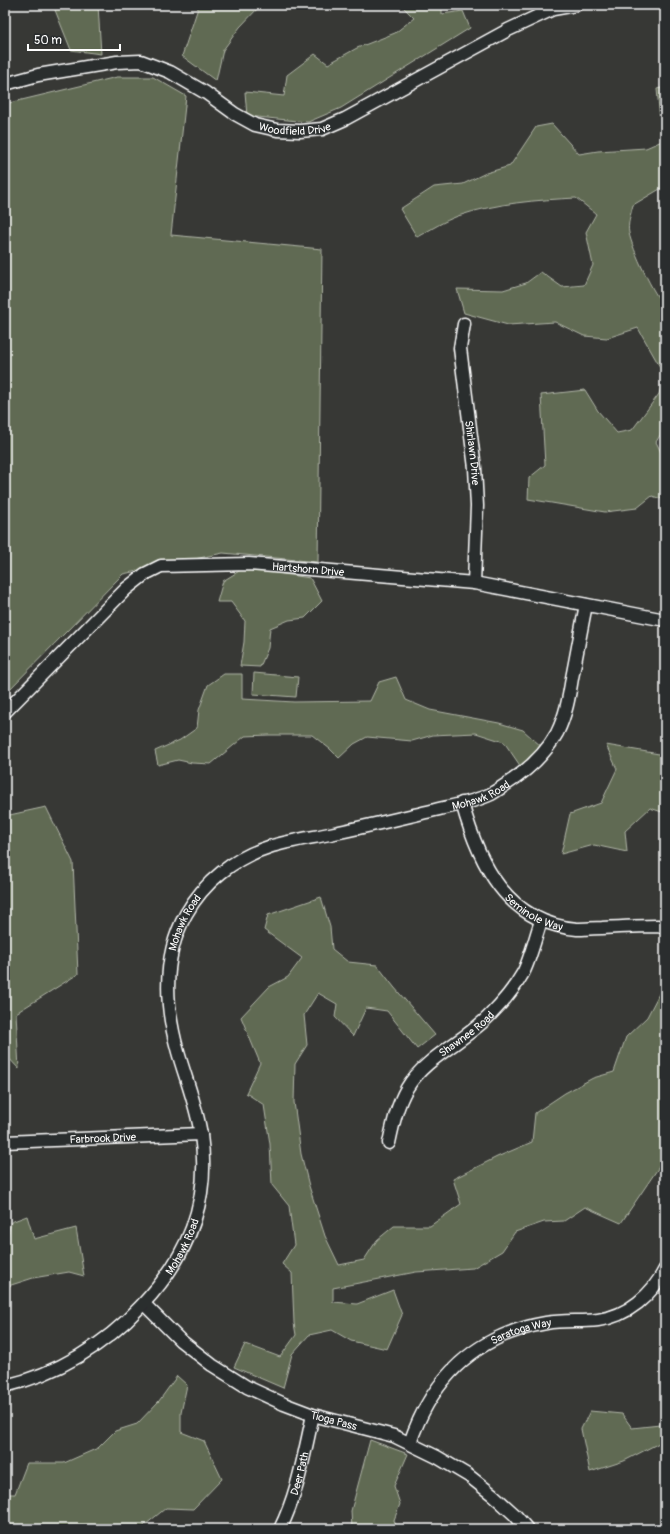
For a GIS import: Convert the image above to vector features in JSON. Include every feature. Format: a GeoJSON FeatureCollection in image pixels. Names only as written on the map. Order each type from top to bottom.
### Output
{"type":"FeatureCollection","features":[{"type":"Feature","properties":{"kind":"street","name":"Woodfield Drive"},"geometry":{"type":"LineString","coordinates":[[5,84],[38,75],[117,62],[141,61],[170,72],[206,92],[235,114],[255,125],[277,130],[300,131],[322,129],[345,119],[508,30],[552,8],[576,5]]}},
{"type":"Feature","properties":{"kind":"street","name":"Shirlawn Drive"},"geometry":{"type":"LineString","coordinates":[[464,324],[460,348],[475,468],[477,506],[474,583]]}},
{"type":"Feature","properties":{"kind":"street","name":"Hartshorn Drive"},"geometry":{"type":"LineString","coordinates":[[5,712],[126,589],[145,574],[161,566],[249,564],[474,583],[665,620]]}},
{"type":"Feature","properties":{"kind":"street","name":"Mohawk Road"},"geometry":{"type":"LineString","coordinates":[[5,1386],[36,1376],[87,1352],[110,1336],[132,1317],[168,1273],[183,1249],[197,1218],[203,1175],[201,1134],[196,1110],[177,1048],[168,999],[168,969],[175,940],[184,919],[196,899],[205,888],[228,868],[247,856],[268,847],[370,826],[462,804],[492,794],[533,766],[547,749],[557,733],[565,715],[586,605]]}},
{"type":"Feature","properties":{"kind":"street","name":"Seminole Way"},"geometry":{"type":"LineString","coordinates":[[462,804],[476,846],[498,886],[518,906],[542,921],[578,929],[665,927]]}},
{"type":"Feature","properties":{"kind":"street","name":"Shawnee Road"},"geometry":{"type":"LineString","coordinates":[[389,1143],[397,1108],[407,1088],[419,1072],[447,1049],[472,1032],[492,1014],[524,972],[542,921]]}},
{"type":"Feature","properties":{"kind":"street","name":"Farbrook Drive"},"geometry":{"type":"LineString","coordinates":[[5,1142],[201,1134]]}},
{"type":"Feature","properties":{"kind":"street","name":"Saratoga Way"},"geometry":{"type":"LineString","coordinates":[[410,1443],[423,1410],[439,1386],[454,1368],[482,1346],[530,1326],[565,1321],[598,1320],[616,1315],[640,1302],[653,1289],[665,1269]]}},
{"type":"Feature","properties":{"kind":"street","name":"Tioga Pass"},"geometry":{"type":"LineString","coordinates":[[144,1304],[180,1340],[212,1365],[247,1386],[284,1404],[313,1415],[394,1436],[438,1457],[469,1476],[494,1495],[527,1529]]}},
{"type":"Feature","properties":{"kind":"street","name":"Deer Path"},"geometry":{"type":"LineString","coordinates":[[280,1529],[289,1510],[296,1488],[313,1415]]}},
{"type":"Feature","properties":{"kind":"green space"},"geometry":{"type":"Polygon","coordinates":[[[53,5],[98,5],[101,54],[71,50],[53,5]]]}},
{"type":"Feature","properties":{"kind":"green space"},"geometry":{"type":"Polygon","coordinates":[[[199,5],[272,5],[259,7],[240,27],[223,50],[216,81],[182,56],[199,5]]]}},
{"type":"Feature","properties":{"kind":"green space"},"geometry":{"type":"Polygon","coordinates":[[[401,5],[442,5],[442,14],[463,11],[470,28],[341,108],[308,122],[247,116],[245,92],[284,96],[287,75],[315,54],[328,64],[357,48],[395,33],[414,18],[401,5]]]}},
{"type":"Feature","properties":{"kind":"green space"},"geometry":{"type":"Polygon","coordinates":[[[117,77],[153,77],[186,96],[171,235],[322,249],[318,562],[223,553],[123,574],[5,694],[5,104],[117,77]]]}},
{"type":"Feature","properties":{"kind":"green space"},"geometry":{"type":"Polygon","coordinates":[[[665,87],[665,186],[633,205],[628,226],[631,240],[644,272],[655,293],[665,306],[665,427],[656,442],[665,460],[665,500],[652,496],[637,508],[605,512],[528,499],[529,478],[545,465],[541,395],[585,390],[598,411],[617,433],[632,430],[659,394],[664,374],[638,328],[607,338],[584,336],[555,322],[508,325],[464,313],[457,289],[503,290],[526,283],[541,272],[562,287],[584,285],[593,265],[586,232],[596,214],[576,198],[517,203],[487,208],[458,216],[417,237],[400,209],[434,187],[463,184],[486,173],[510,166],[536,127],[552,124],[579,154],[598,151],[646,148],[662,141],[657,89],[665,87]]]}},
{"type":"Feature","properties":{"kind":"green space"},"geometry":{"type":"Polygon","coordinates":[[[244,568],[310,578],[322,601],[305,618],[289,620],[270,628],[268,648],[260,667],[240,666],[244,642],[245,621],[231,602],[217,602],[223,581],[244,568]]]}},
{"type":"Feature","properties":{"kind":"green space"},"geometry":{"type":"Polygon","coordinates":[[[254,673],[298,677],[296,697],[253,694],[254,673]]]}},
{"type":"Feature","properties":{"kind":"green space"},"geometry":{"type":"Polygon","coordinates":[[[224,674],[242,674],[242,699],[294,702],[370,701],[379,682],[396,677],[406,700],[430,710],[499,723],[523,730],[542,747],[521,767],[504,742],[476,733],[433,735],[412,741],[367,737],[354,744],[339,758],[312,735],[245,736],[211,764],[192,763],[178,760],[158,765],[155,751],[180,740],[197,728],[199,710],[208,685],[224,674]]]}},
{"type":"Feature","properties":{"kind":"green space"},"geometry":{"type":"Polygon","coordinates":[[[606,745],[665,755],[665,813],[650,808],[625,831],[627,852],[594,845],[561,854],[570,814],[601,803],[617,769],[606,745]]]}},
{"type":"Feature","properties":{"kind":"green space"},"geometry":{"type":"Polygon","coordinates":[[[46,807],[73,862],[78,974],[16,1013],[19,1069],[5,1054],[5,816],[46,807]]]}},
{"type":"Feature","properties":{"kind":"green space"},"geometry":{"type":"Polygon","coordinates":[[[321,897],[330,927],[332,949],[348,962],[377,965],[435,1035],[417,1049],[387,1011],[366,1008],[353,1036],[335,1017],[337,1004],[318,993],[304,1015],[307,1045],[295,1064],[294,1102],[301,1154],[309,1186],[325,1236],[339,1265],[364,1260],[377,1240],[394,1226],[430,1226],[461,1204],[453,1179],[497,1157],[532,1142],[535,1113],[565,1093],[593,1078],[614,1072],[626,1037],[647,1017],[662,988],[665,989],[665,1158],[621,1223],[585,1207],[564,1221],[544,1222],[515,1232],[502,1251],[473,1268],[416,1272],[333,1288],[333,1302],[357,1304],[393,1290],[402,1315],[387,1349],[351,1341],[332,1330],[309,1335],[292,1354],[283,1388],[234,1367],[245,1344],[280,1357],[296,1335],[294,1323],[292,1273],[282,1264],[294,1245],[289,1206],[272,1185],[270,1144],[264,1105],[246,1093],[260,1063],[241,1017],[269,987],[288,977],[302,958],[264,930],[268,915],[321,897]]]}},
{"type":"Feature","properties":{"kind":"green space"},"geometry":{"type":"Polygon","coordinates":[[[27,1216],[34,1239],[76,1228],[84,1276],[69,1272],[33,1278],[5,1287],[5,1247],[11,1222],[27,1216]]]}},
{"type":"Feature","properties":{"kind":"green space"},"geometry":{"type":"Polygon","coordinates":[[[177,1376],[187,1385],[181,1413],[181,1432],[204,1441],[222,1479],[193,1509],[166,1508],[140,1529],[5,1529],[5,1494],[15,1494],[27,1463],[64,1463],[98,1448],[115,1431],[137,1424],[159,1401],[177,1376]]]}},
{"type":"Feature","properties":{"kind":"green space"},"geometry":{"type":"Polygon","coordinates":[[[590,1411],[622,1414],[632,1428],[660,1425],[662,1415],[665,1411],[665,1440],[624,1461],[590,1472],[581,1429],[590,1411]]]}},
{"type":"Feature","properties":{"kind":"green space"},"geometry":{"type":"Polygon","coordinates":[[[370,1440],[408,1454],[394,1486],[400,1504],[394,1520],[397,1529],[352,1529],[351,1511],[370,1440]]]}}]}
